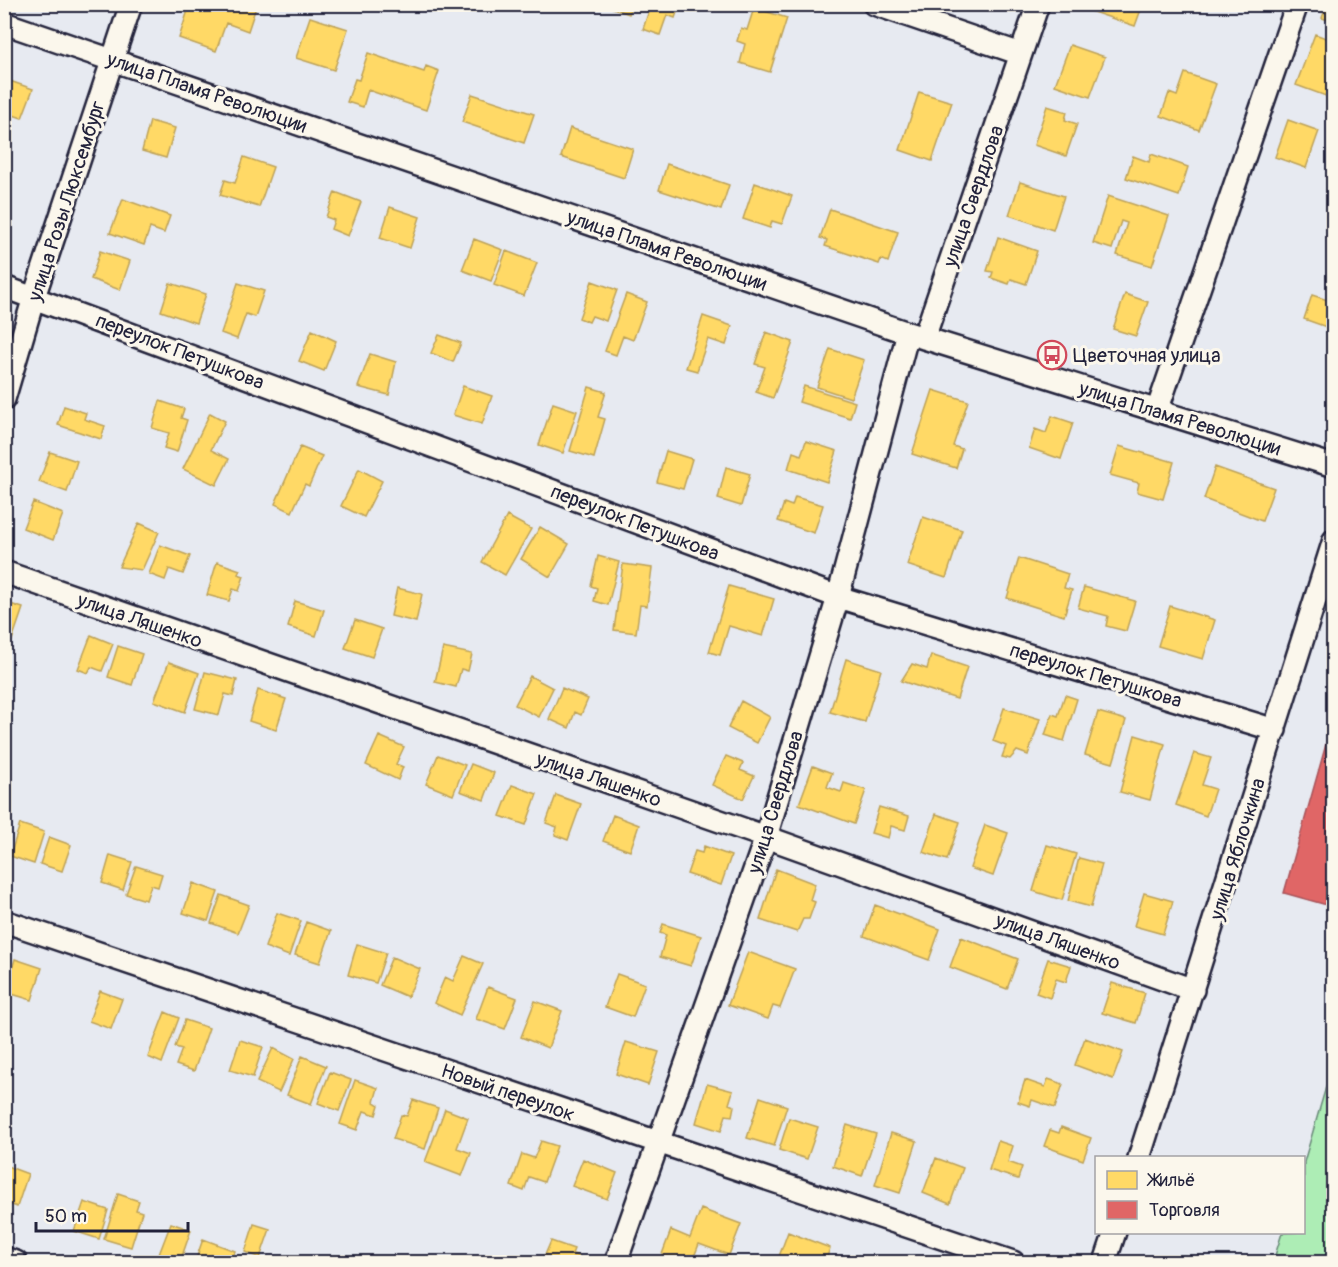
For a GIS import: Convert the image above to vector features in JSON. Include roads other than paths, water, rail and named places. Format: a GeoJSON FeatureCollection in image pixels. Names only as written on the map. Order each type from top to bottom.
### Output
{"type":"FeatureCollection","features":[{"type":"Feature","properties":{"kind":"street","name":"улица Розы Люксембург"},"geometry":{"type":"LineString","coordinates":[[4,399],[34,297],[130,4]]}},
{"type":"Feature","properties":{"kind":"street"},"geometry":{"type":"LineString","coordinates":[[874,4],[1022,54]]}},
{"type":"Feature","properties":{"kind":"street","name":"улица Свердлова"},"geometry":{"type":"LineString","coordinates":[[616,1263],[766,837],[916,335],[1022,54],[1038,4]]}},
{"type":"Feature","properties":{"kind":"street"},"geometry":{"type":"LineString","coordinates":[[1157,411],[1297,4]]}},
{"type":"Feature","properties":{"kind":"street","name":"улица Пламя Революции"},"geometry":{"type":"LineString","coordinates":[[4,23],[916,335],[1334,466]]}},
{"type":"Feature","properties":{"kind":"street","name":"переулок Петушкова"},"geometry":{"type":"LineString","coordinates":[[4,286],[838,597],[1275,729]]}},
{"type":"Feature","properties":{"kind":"street","name":"улица Яблочкина"},"geometry":{"type":"LineString","coordinates":[[1140,1156],[1334,540]]}},
{"type":"Feature","properties":{"kind":"street","name":"улица Ляшенко"},"geometry":{"type":"LineString","coordinates":[[4,572],[766,837],[1193,990]]}},
{"type":"Feature","properties":{"kind":"street","name":"Новый переулок"},"geometry":{"type":"LineString","coordinates":[[4,921],[1013,1263]]}},
{"type":"Feature","properties":{"kind":"street"},"geometry":{"type":"LineString","coordinates":[[1105,1263],[1115,1234]]}},
{"type":"Feature","properties":{"kind":"street"},"geometry":{"type":"LineString","coordinates":[[4,1258],[16,1263]]}},
{"type":"Feature","properties":{"kind":"place","name":"Цветочная улица"},"geometry":{"type":"Point","coordinates":[1052,355]}}]}
